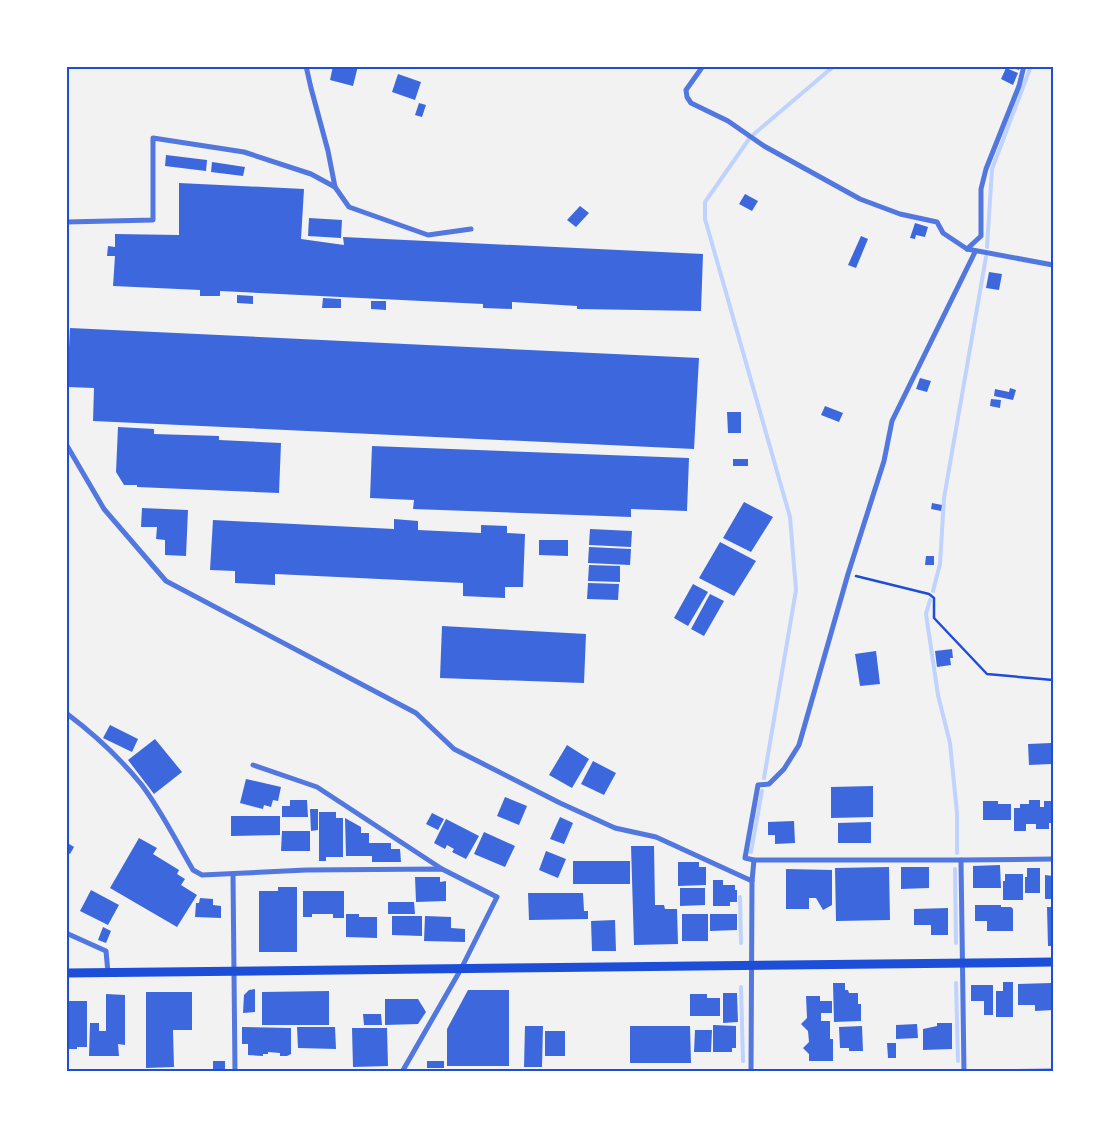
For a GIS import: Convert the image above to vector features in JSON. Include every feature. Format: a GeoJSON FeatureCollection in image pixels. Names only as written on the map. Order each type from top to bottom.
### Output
{"type":"FeatureCollection","features":[{"type":"Feature","properties":{"kind":"main road"},"geometry":{"type":"LineString","coordinates":[[66,973],[1053,962]]}},
{"type":"Feature","properties":{"kind":"street"},"geometry":{"type":"LineString","coordinates":[[306,66],[335,186],[349,207],[428,235],[471,229]]}},
{"type":"Feature","properties":{"kind":"street"},"geometry":{"type":"LineString","coordinates":[[703,66],[686,90],[687,97],[691,103],[728,120],[764,146],[860,199],[900,214],[936,222],[943,233],[967,249],[1053,265]]}},
{"type":"Feature","properties":{"kind":"street"},"geometry":{"type":"LineString","coordinates":[[967,249],[981,236],[981,189],[986,169],[1019,86],[1024,66]]}},
{"type":"Feature","properties":{"kind":"street"},"geometry":{"type":"LineString","coordinates":[[66,222],[153,220],[153,138],[244,152],[311,174],[335,186]]}},
{"type":"Feature","properties":{"kind":"street"},"geometry":{"type":"LineString","coordinates":[[975,252],[892,421],[884,461],[848,574],[799,745],[784,769],[769,784],[758,785],[745,858],[754,860],[1053,859]]}},
{"type":"Feature","properties":{"kind":"street"},"geometry":{"type":"LineString","coordinates":[[66,444],[104,509],[166,581],[416,713],[454,749],[542,794],[615,828],[656,837],[752,881]]}},
{"type":"Feature","properties":{"kind":"street"},"geometry":{"type":"LineString","coordinates":[[66,713],[96,737],[142,786],[192,870],[202,875],[306,870],[442,869]]}},
{"type":"Feature","properties":{"kind":"street"},"geometry":{"type":"LineString","coordinates":[[253,765],[317,787],[442,869],[498,897],[461,969],[402,1071]]}},
{"type":"Feature","properties":{"kind":"street"},"geometry":{"type":"LineString","coordinates":[[754,860],[752,881],[750,1072],[798,1072]]}},
{"type":"Feature","properties":{"kind":"street"},"geometry":{"type":"LineString","coordinates":[[961,860],[964,1072]]}},
{"type":"Feature","properties":{"kind":"street"},"geometry":{"type":"LineString","coordinates":[[234,874],[236,1072]]}},
{"type":"Feature","properties":{"kind":"street"},"geometry":{"type":"LineString","coordinates":[[66,933],[106,951],[108,973]]}},
{"type":"Feature","properties":{"kind":"street"},"geometry":{"type":"LineString","coordinates":[[980,1072],[1051,1071]]}},
{"type":"Feature","properties":{"kind":"street"},"geometry":{"type":"LineString","coordinates":[[379,1072],[448,1072]]}},
{"type":"Feature","properties":{"kind":"path"},"geometry":{"type":"LineString","coordinates":[[848,574],[929,594],[934,598],[934,618],[986,674],[1053,680]]}},
{"type":"Feature","properties":{"kind":"building"},"geometry":{"type":"Polygon","coordinates":[[[333,66],[358,66],[353,86],[330,80],[333,66]]]}},
{"type":"Feature","properties":{"kind":"building"},"geometry":{"type":"Polygon","coordinates":[[[1007,66],[1020,66],[1019,70],[1007,66]]]}},
{"type":"Feature","properties":{"kind":"building"},"geometry":{"type":"Polygon","coordinates":[[[1006,68],[1018,73],[1013,85],[1001,79],[1006,68]]]}},
{"type":"Feature","properties":{"kind":"building"},"geometry":{"type":"Polygon","coordinates":[[[398,74],[421,82],[415,100],[392,92],[398,74]]]}},
{"type":"Feature","properties":{"kind":"building"},"geometry":{"type":"Polygon","coordinates":[[[419,103],[426,105],[422,117],[415,115],[419,103]]]}},
{"type":"Feature","properties":{"kind":"building"},"geometry":{"type":"Polygon","coordinates":[[[166,155],[207,160],[206,171],[165,166],[166,155]]]}},
{"type":"Feature","properties":{"kind":"building"},"geometry":{"type":"Polygon","coordinates":[[[212,162],[245,167],[243,176],[211,172],[212,162]]]}},
{"type":"Feature","properties":{"kind":"building"},"geometry":{"type":"Polygon","coordinates":[[[179,183],[304,189],[301,239],[344,245],[343,237],[703,254],[701,311],[577,309],[577,306],[512,302],[512,309],[483,308],[483,304],[220,291],[220,296],[200,296],[200,290],[113,286],[115,256],[107,256],[108,246],[115,247],[115,234],[179,235],[179,183]]]}},
{"type":"Feature","properties":{"kind":"building"},"geometry":{"type":"Polygon","coordinates":[[[745,194],[758,201],[752,211],[739,204],[745,194]]]}},
{"type":"Feature","properties":{"kind":"building"},"geometry":{"type":"Polygon","coordinates":[[[580,206],[589,213],[576,227],[567,220],[580,206]]]}},
{"type":"Feature","properties":{"kind":"building"},"geometry":{"type":"Polygon","coordinates":[[[309,218],[342,220],[341,238],[308,236],[309,218]]]}},
{"type":"Feature","properties":{"kind":"building"},"geometry":{"type":"Polygon","coordinates":[[[915,223],[928,227],[925,237],[916,235],[915,239],[910,238],[915,223]]]}},
{"type":"Feature","properties":{"kind":"building"},"geometry":{"type":"Polygon","coordinates":[[[861,236],[868,239],[856,268],[848,265],[861,236]]]}},
{"type":"Feature","properties":{"kind":"building"},"geometry":{"type":"Polygon","coordinates":[[[989,272],[1002,274],[999,290],[986,288],[989,272]]]}},
{"type":"Feature","properties":{"kind":"building"},"geometry":{"type":"Polygon","coordinates":[[[237,295],[253,296],[253,304],[237,303],[237,295]]]}},
{"type":"Feature","properties":{"kind":"building"},"geometry":{"type":"Polygon","coordinates":[[[323,298],[341,299],[341,308],[322,308],[323,298]]]}},
{"type":"Feature","properties":{"kind":"building"},"geometry":{"type":"Polygon","coordinates":[[[371,301],[386,301],[386,310],[371,309],[371,301]]]}},
{"type":"Feature","properties":{"kind":"building"},"geometry":{"type":"Polygon","coordinates":[[[70,328],[699,358],[694,449],[93,421],[94,388],[67,387],[70,328]]]}},
{"type":"Feature","properties":{"kind":"building"},"geometry":{"type":"Polygon","coordinates":[[[920,378],[931,381],[927,392],[916,389],[920,378]]]}},
{"type":"Feature","properties":{"kind":"building"},"geometry":{"type":"Polygon","coordinates":[[[1010,388],[1016,390],[1013,400],[994,396],[995,389],[1009,392],[1010,388]]]}},
{"type":"Feature","properties":{"kind":"building"},"geometry":{"type":"Polygon","coordinates":[[[991,399],[1001,400],[1000,408],[990,406],[991,399]]]}},
{"type":"Feature","properties":{"kind":"building"},"geometry":{"type":"Polygon","coordinates":[[[825,406],[843,413],[839,422],[821,415],[825,406]]]}},
{"type":"Feature","properties":{"kind":"building"},"geometry":{"type":"Polygon","coordinates":[[[727,412],[741,412],[741,433],[728,433],[727,412]]]}},
{"type":"Feature","properties":{"kind":"building"},"geometry":{"type":"Polygon","coordinates":[[[118,427],[154,429],[154,434],[219,436],[219,440],[281,443],[279,493],[124,485],[116,472],[118,427]]]}},
{"type":"Feature","properties":{"kind":"building"},"geometry":{"type":"Polygon","coordinates":[[[372,446],[689,458],[687,511],[631,509],[631,517],[413,509],[414,500],[370,498],[372,446]]]}},
{"type":"Feature","properties":{"kind":"building"},"geometry":{"type":"Polygon","coordinates":[[[733,459],[748,459],[748,466],[733,466],[733,459]]]}},
{"type":"Feature","properties":{"kind":"building"},"geometry":{"type":"Polygon","coordinates":[[[744,502],[773,517],[751,552],[723,538],[744,502]]]}},
{"type":"Feature","properties":{"kind":"building"},"geometry":{"type":"Polygon","coordinates":[[[932,503],[942,505],[941,511],[931,509],[932,503]]]}},
{"type":"Feature","properties":{"kind":"building"},"geometry":{"type":"Polygon","coordinates":[[[142,508],[188,510],[186,556],[165,555],[165,540],[156,539],[157,527],[141,527],[142,508]]]}},
{"type":"Feature","properties":{"kind":"building"},"geometry":{"type":"Polygon","coordinates":[[[394,519],[418,521],[418,530],[481,533],[481,525],[507,526],[507,533],[525,534],[523,587],[505,587],[505,598],[463,596],[463,583],[275,574],[275,585],[235,583],[235,571],[210,570],[213,520],[394,529],[394,519]]]}},
{"type":"Feature","properties":{"kind":"building"},"geometry":{"type":"Polygon","coordinates":[[[590,529],[632,531],[631,547],[589,545],[590,529]]]}},
{"type":"Feature","properties":{"kind":"building"},"geometry":{"type":"Polygon","coordinates":[[[539,540],[568,540],[568,556],[539,555],[539,540]]]}},
{"type":"Feature","properties":{"kind":"building"},"geometry":{"type":"Polygon","coordinates":[[[720,542],[756,561],[734,596],[699,578],[720,542]]]}},
{"type":"Feature","properties":{"kind":"building"},"geometry":{"type":"Polygon","coordinates":[[[589,547],[631,549],[630,565],[588,563],[589,547]]]}},
{"type":"Feature","properties":{"kind":"building"},"geometry":{"type":"Polygon","coordinates":[[[926,556],[934,556],[934,565],[925,565],[926,556]]]}},
{"type":"Feature","properties":{"kind":"building"},"geometry":{"type":"Polygon","coordinates":[[[589,565],[620,566],[620,582],[588,581],[589,565]]]}},
{"type":"Feature","properties":{"kind":"building"},"geometry":{"type":"Polygon","coordinates":[[[588,583],[619,584],[618,600],[587,599],[588,583]]]}},
{"type":"Feature","properties":{"kind":"building"},"geometry":{"type":"Polygon","coordinates":[[[693,584],[708,592],[688,626],[674,618],[693,584]]]}},
{"type":"Feature","properties":{"kind":"building"},"geometry":{"type":"Polygon","coordinates":[[[710,594],[724,601],[704,636],[691,629],[710,594]]]}},
{"type":"Feature","properties":{"kind":"building"},"geometry":{"type":"Polygon","coordinates":[[[442,626],[586,634],[584,683],[440,678],[442,626]]]}},
{"type":"Feature","properties":{"kind":"building"},"geometry":{"type":"Polygon","coordinates":[[[952,649],[953,658],[950,658],[951,665],[937,667],[935,651],[952,649]]]}},
{"type":"Feature","properties":{"kind":"building"},"geometry":{"type":"Polygon","coordinates":[[[876,651],[880,684],[860,686],[855,654],[876,651]]]}},
{"type":"Feature","properties":{"kind":"building"},"geometry":{"type":"Polygon","coordinates":[[[110,725],[138,739],[132,752],[103,738],[110,725]]]}},
{"type":"Feature","properties":{"kind":"building"},"geometry":{"type":"Polygon","coordinates":[[[155,739],[182,772],[154,794],[128,760],[155,739]]]}},
{"type":"Feature","properties":{"kind":"building"},"geometry":{"type":"Polygon","coordinates":[[[1051,743],[1051,764],[1029,765],[1028,744],[1051,743]]]}},
{"type":"Feature","properties":{"kind":"building"},"geometry":{"type":"Polygon","coordinates":[[[567,745],[589,759],[572,788],[549,775],[567,745]]]}},
{"type":"Feature","properties":{"kind":"building"},"geometry":{"type":"Polygon","coordinates":[[[593,761],[616,773],[604,795],[581,784],[593,761]]]}},
{"type":"Feature","properties":{"kind":"building"},"geometry":{"type":"Polygon","coordinates":[[[246,779],[281,787],[278,801],[273,800],[271,807],[264,805],[263,809],[240,803],[246,779]]]}},
{"type":"Feature","properties":{"kind":"building"},"geometry":{"type":"Polygon","coordinates":[[[873,786],[873,817],[831,818],[831,787],[873,786]]]}},
{"type":"Feature","properties":{"kind":"building"},"geometry":{"type":"Polygon","coordinates":[[[505,797],[527,806],[519,825],[497,816],[505,797]]]}},
{"type":"Feature","properties":{"kind":"building"},"geometry":{"type":"Polygon","coordinates":[[[290,800],[307,800],[308,817],[282,817],[282,806],[290,806],[290,800]]]}},
{"type":"Feature","properties":{"kind":"building"},"geometry":{"type":"Polygon","coordinates":[[[1029,800],[1040,800],[1040,807],[1044,807],[1044,801],[1053,801],[1053,823],[1049,823],[1049,829],[1036,829],[1036,824],[1026,824],[1026,831],[1014,831],[1014,808],[1020,808],[1020,804],[1029,804],[1029,800]]]}},
{"type":"Feature","properties":{"kind":"building"},"geometry":{"type":"Polygon","coordinates":[[[983,801],[998,801],[998,804],[1011,804],[1011,820],[983,820],[983,801]]]}},
{"type":"Feature","properties":{"kind":"building"},"geometry":{"type":"Polygon","coordinates":[[[310,809],[318,809],[318,830],[311,831],[310,809]]]}},
{"type":"Feature","properties":{"kind":"building"},"geometry":{"type":"Polygon","coordinates":[[[319,812],[336,812],[336,818],[343,818],[343,857],[326,857],[326,861],[319,861],[319,812]]]}},
{"type":"Feature","properties":{"kind":"building"},"geometry":{"type":"Polygon","coordinates":[[[432,813],[444,819],[438,830],[426,824],[432,813]]]}},
{"type":"Feature","properties":{"kind":"building"},"geometry":{"type":"Polygon","coordinates":[[[231,816],[280,816],[280,835],[231,836],[231,816]]]}},
{"type":"Feature","properties":{"kind":"building"},"geometry":{"type":"Polygon","coordinates":[[[560,817],[573,823],[564,844],[550,839],[560,817]]]}},
{"type":"Feature","properties":{"kind":"building"},"geometry":{"type":"Polygon","coordinates":[[[345,818],[361,827],[361,833],[369,833],[369,843],[391,843],[391,849],[400,849],[401,862],[372,862],[372,856],[346,856],[345,818]]]}},
{"type":"Feature","properties":{"kind":"building"},"geometry":{"type":"Polygon","coordinates":[[[446,819],[479,836],[466,859],[452,852],[454,849],[447,845],[445,849],[434,843],[446,819]]]}},
{"type":"Feature","properties":{"kind":"building"},"geometry":{"type":"Polygon","coordinates":[[[794,821],[795,843],[775,844],[775,835],[768,835],[768,822],[794,821]]]}},
{"type":"Feature","properties":{"kind":"building"},"geometry":{"type":"Polygon","coordinates":[[[871,822],[871,843],[838,843],[838,823],[871,822]]]}},
{"type":"Feature","properties":{"kind":"building"},"geometry":{"type":"Polygon","coordinates":[[[282,831],[310,831],[310,851],[281,851],[282,831]]]}},
{"type":"Feature","properties":{"kind":"building"},"geometry":{"type":"Polygon","coordinates":[[[484,832],[515,846],[505,867],[474,854],[484,832]]]}},
{"type":"Feature","properties":{"kind":"building"},"geometry":{"type":"Polygon","coordinates":[[[139,838],[157,848],[153,854],[179,870],[177,874],[185,879],[181,885],[197,895],[177,927],[110,888],[139,838]]]}},
{"type":"Feature","properties":{"kind":"building"},"geometry":{"type":"Polygon","coordinates":[[[66,842],[74,847],[70,854],[66,852],[66,842]]]}},
{"type":"Feature","properties":{"kind":"building"},"geometry":{"type":"Polygon","coordinates":[[[631,846],[654,846],[655,905],[664,905],[665,909],[677,909],[678,944],[634,945],[631,846]]]}},
{"type":"Feature","properties":{"kind":"building"},"geometry":{"type":"Polygon","coordinates":[[[546,851],[566,859],[558,878],[539,870],[546,851]]]}},
{"type":"Feature","properties":{"kind":"building"},"geometry":{"type":"Polygon","coordinates":[[[573,861],[630,861],[630,884],[573,884],[573,861]]]}},
{"type":"Feature","properties":{"kind":"building"},"geometry":{"type":"Polygon","coordinates":[[[678,862],[699,862],[699,867],[706,867],[706,885],[678,886],[678,862]]]}},
{"type":"Feature","properties":{"kind":"building"},"geometry":{"type":"Polygon","coordinates":[[[1000,865],[1001,888],[973,888],[973,866],[1000,865]]]}},
{"type":"Feature","properties":{"kind":"building"},"geometry":{"type":"Polygon","coordinates":[[[889,867],[890,920],[836,921],[835,868],[889,867]]]}},
{"type":"Feature","properties":{"kind":"building"},"geometry":{"type":"Polygon","coordinates":[[[901,867],[929,867],[929,888],[901,889],[901,867]]]}},
{"type":"Feature","properties":{"kind":"building"},"geometry":{"type":"Polygon","coordinates":[[[1027,868],[1040,868],[1040,893],[1025,893],[1027,868]]]}},
{"type":"Feature","properties":{"kind":"building"},"geometry":{"type":"Polygon","coordinates":[[[786,869],[832,870],[832,905],[823,910],[816,898],[809,898],[809,909],[786,909],[786,869]]]}},
{"type":"Feature","properties":{"kind":"building"},"geometry":{"type":"Polygon","coordinates":[[[1005,874],[1023,874],[1023,900],[1003,900],[1005,874]]]}},
{"type":"Feature","properties":{"kind":"building"},"geometry":{"type":"Polygon","coordinates":[[[1045,875],[1053,876],[1053,899],[1045,899],[1045,875]]]}},
{"type":"Feature","properties":{"kind":"building"},"geometry":{"type":"Polygon","coordinates":[[[415,877],[440,877],[440,882],[446,881],[446,901],[416,902],[415,877]]]}},
{"type":"Feature","properties":{"kind":"building"},"geometry":{"type":"Polygon","coordinates":[[[713,880],[723,880],[723,885],[735,885],[737,902],[730,902],[730,906],[713,906],[713,880]]]}},
{"type":"Feature","properties":{"kind":"building"},"geometry":{"type":"Polygon","coordinates":[[[278,887],[297,887],[297,952],[259,952],[259,891],[278,891],[278,887]]]}},
{"type":"Feature","properties":{"kind":"building"},"geometry":{"type":"Polygon","coordinates":[[[680,888],[705,888],[705,905],[680,906],[680,888]]]}},
{"type":"Feature","properties":{"kind":"building"},"geometry":{"type":"Polygon","coordinates":[[[91,890],[119,905],[108,925],[80,911],[91,890]]]}},
{"type":"Feature","properties":{"kind":"building"},"geometry":{"type":"Polygon","coordinates":[[[303,891],[344,891],[344,918],[333,918],[333,914],[312,914],[312,917],[303,917],[303,891]]]}},
{"type":"Feature","properties":{"kind":"building"},"geometry":{"type":"Polygon","coordinates":[[[528,893],[583,893],[584,911],[588,911],[588,919],[529,920],[528,893]]]}},
{"type":"Feature","properties":{"kind":"building"},"geometry":{"type":"Polygon","coordinates":[[[200,898],[213,899],[213,905],[221,906],[221,918],[195,917],[196,903],[199,903],[200,898]]]}},
{"type":"Feature","properties":{"kind":"building"},"geometry":{"type":"Polygon","coordinates":[[[388,902],[414,902],[415,914],[388,914],[388,902]]]}},
{"type":"Feature","properties":{"kind":"building"},"geometry":{"type":"Polygon","coordinates":[[[975,905],[1011,907],[1013,909],[1013,931],[987,931],[987,921],[975,921],[975,905]]]}},
{"type":"Feature","properties":{"kind":"building"},"geometry":{"type":"Polygon","coordinates":[[[1047,907],[1053,907],[1053,946],[1048,946],[1047,907]]]}},
{"type":"Feature","properties":{"kind":"building"},"geometry":{"type":"Polygon","coordinates":[[[948,908],[948,935],[931,935],[931,925],[914,925],[914,909],[948,908]]]}},
{"type":"Feature","properties":{"kind":"building"},"geometry":{"type":"Polygon","coordinates":[[[346,914],[359,914],[359,917],[377,917],[377,938],[346,937],[346,914]]]}},
{"type":"Feature","properties":{"kind":"building"},"geometry":{"type":"Polygon","coordinates":[[[682,914],[708,914],[708,941],[682,941],[682,914]]]}},
{"type":"Feature","properties":{"kind":"building"},"geometry":{"type":"Polygon","coordinates":[[[710,914],[737,914],[737,930],[710,931],[710,914]]]}},
{"type":"Feature","properties":{"kind":"building"},"geometry":{"type":"Polygon","coordinates":[[[392,916],[422,916],[422,936],[392,935],[392,916]]]}},
{"type":"Feature","properties":{"kind":"building"},"geometry":{"type":"Polygon","coordinates":[[[425,916],[451,917],[451,928],[465,929],[465,942],[424,941],[425,916]]]}},
{"type":"Feature","properties":{"kind":"building"},"geometry":{"type":"Polygon","coordinates":[[[615,920],[616,951],[592,951],[591,921],[615,920]]]}},
{"type":"Feature","properties":{"kind":"building"},"geometry":{"type":"Polygon","coordinates":[[[103,927],[111,931],[106,943],[98,940],[103,927]]]}},
{"type":"Feature","properties":{"kind":"building"},"geometry":{"type":"Polygon","coordinates":[[[1003,982],[1013,982],[1013,1017],[996,1017],[996,991],[1003,991],[1003,982]]]}},
{"type":"Feature","properties":{"kind":"building"},"geometry":{"type":"Polygon","coordinates":[[[833,983],[845,983],[845,990],[848,990],[849,993],[858,993],[858,1004],[861,1004],[861,1021],[834,1022],[833,983]]]}},
{"type":"Feature","properties":{"kind":"building"},"geometry":{"type":"Polygon","coordinates":[[[1051,983],[1053,1010],[1035,1011],[1035,1005],[1018,1005],[1018,984],[1051,983]]]}},
{"type":"Feature","properties":{"kind":"building"},"geometry":{"type":"Polygon","coordinates":[[[971,985],[993,985],[993,1015],[984,1015],[984,1001],[971,1001],[971,985]]]}},
{"type":"Feature","properties":{"kind":"building"},"geometry":{"type":"Polygon","coordinates":[[[255,989],[255,1012],[243,1013],[244,995],[249,990],[255,989]]]}},
{"type":"Feature","properties":{"kind":"building"},"geometry":{"type":"Polygon","coordinates":[[[468,990],[509,990],[509,1066],[447,1066],[447,1029],[468,990]]]}},
{"type":"Feature","properties":{"kind":"building"},"geometry":{"type":"Polygon","coordinates":[[[329,991],[329,1025],[262,1025],[262,992],[329,991]]]}},
{"type":"Feature","properties":{"kind":"building"},"geometry":{"type":"Polygon","coordinates":[[[146,992],[192,992],[192,1030],[173,1030],[174,1067],[146,1068],[146,992]]]}},
{"type":"Feature","properties":{"kind":"building"},"geometry":{"type":"Polygon","coordinates":[[[723,993],[737,993],[738,1022],[723,1023],[723,993]]]}},
{"type":"Feature","properties":{"kind":"building"},"geometry":{"type":"Polygon","coordinates":[[[106,994],[125,995],[125,1045],[118,1044],[119,1056],[89,1056],[90,1023],[99,1023],[99,1031],[106,1031],[106,994]]]}},
{"type":"Feature","properties":{"kind":"building"},"geometry":{"type":"Polygon","coordinates":[[[690,994],[707,994],[707,998],[720,998],[720,1016],[690,1016],[690,994]]]}},
{"type":"Feature","properties":{"kind":"building"},"geometry":{"type":"Polygon","coordinates":[[[806,996],[820,996],[820,1001],[832,1001],[832,1013],[821,1013],[821,1021],[830,1021],[830,1039],[833,1039],[833,1061],[809,1061],[809,1054],[803,1048],[809,1042],[808,1031],[801,1024],[807,1018],[806,996]]]}},
{"type":"Feature","properties":{"kind":"building"},"geometry":{"type":"Polygon","coordinates":[[[385,999],[418,999],[426,1012],[418,1024],[385,1025],[385,999]]]}},
{"type":"Feature","properties":{"kind":"building"},"geometry":{"type":"Polygon","coordinates":[[[66,1001],[87,1001],[87,1047],[66,1049],[66,1001]]]}},
{"type":"Feature","properties":{"kind":"building"},"geometry":{"type":"Polygon","coordinates":[[[363,1014],[381,1014],[382,1025],[364,1025],[363,1014]]]}},
{"type":"Feature","properties":{"kind":"building"},"geometry":{"type":"Polygon","coordinates":[[[937,1023],[952,1023],[952,1049],[923,1050],[923,1029],[937,1026],[937,1023]]]}},
{"type":"Feature","properties":{"kind":"building"},"geometry":{"type":"Polygon","coordinates":[[[917,1024],[918,1038],[896,1039],[896,1025],[917,1024]]]}},
{"type":"Feature","properties":{"kind":"building"},"geometry":{"type":"Polygon","coordinates":[[[713,1025],[736,1026],[736,1048],[732,1048],[732,1052],[713,1052],[713,1025]]]}},
{"type":"Feature","properties":{"kind":"building"},"geometry":{"type":"Polygon","coordinates":[[[525,1026],[543,1026],[542,1067],[524,1067],[525,1026]]]}},
{"type":"Feature","properties":{"kind":"building"},"geometry":{"type":"Polygon","coordinates":[[[630,1026],[690,1026],[691,1063],[630,1063],[630,1026]]]}},
{"type":"Feature","properties":{"kind":"building"},"geometry":{"type":"Polygon","coordinates":[[[862,1026],[863,1051],[849,1051],[849,1048],[840,1048],[839,1027],[862,1026]]]}},
{"type":"Feature","properties":{"kind":"building"},"geometry":{"type":"Polygon","coordinates":[[[242,1027],[291,1028],[291,1054],[280,1056],[280,1053],[268,1052],[268,1054],[263,1054],[263,1056],[248,1055],[248,1044],[242,1044],[242,1027]]]}},
{"type":"Feature","properties":{"kind":"building"},"geometry":{"type":"Polygon","coordinates":[[[297,1027],[335,1027],[336,1049],[298,1048],[297,1027]]]}},
{"type":"Feature","properties":{"kind":"building"},"geometry":{"type":"Polygon","coordinates":[[[352,1028],[387,1028],[388,1066],[353,1067],[352,1028]]]}},
{"type":"Feature","properties":{"kind":"building"},"geometry":{"type":"Polygon","coordinates":[[[695,1030],[712,1030],[711,1052],[694,1052],[695,1030]]]}},
{"type":"Feature","properties":{"kind":"building"},"geometry":{"type":"Polygon","coordinates":[[[545,1031],[565,1031],[565,1056],[545,1056],[545,1031]]]}},
{"type":"Feature","properties":{"kind":"building"},"geometry":{"type":"Polygon","coordinates":[[[887,1043],[896,1043],[896,1058],[888,1058],[887,1043]]]}},
{"type":"Feature","properties":{"kind":"building"},"geometry":{"type":"Polygon","coordinates":[[[213,1061],[225,1061],[225,1070],[213,1070],[213,1061]]]}},
{"type":"Feature","properties":{"kind":"building"},"geometry":{"type":"Polygon","coordinates":[[[427,1061],[444,1061],[444,1068],[427,1068],[427,1061]]]}},
{"type":"Feature","properties":{"kind":"waterway"},"geometry":{"type":"LineString","coordinates":[[754,134],[834,66]]}},
{"type":"Feature","properties":{"kind":"waterway"},"geometry":{"type":"LineString","coordinates":[[987,247],[992,169],[1031,66]]}},
{"type":"Feature","properties":{"kind":"waterway"},"geometry":{"type":"LineString","coordinates":[[749,139],[705,202],[705,219],[790,517],[796,590],[764,778]]}},
{"type":"Feature","properties":{"kind":"waterway"},"geometry":{"type":"LineString","coordinates":[[933,591],[940,564],[944,498],[986,257]]}},
{"type":"Feature","properties":{"kind":"waterway"},"geometry":{"type":"LineString","coordinates":[[930,600],[926,614],[938,695],[950,743],[957,813],[957,853]]}},
{"type":"Feature","properties":{"kind":"waterway"},"geometry":{"type":"LineString","coordinates":[[751,852],[762,791]]}},
{"type":"Feature","properties":{"kind":"waterway"},"geometry":{"type":"LineString","coordinates":[[955,869],[956,943]]}},
{"type":"Feature","properties":{"kind":"waterway"},"geometry":{"type":"LineString","coordinates":[[740,897],[741,943]]}},
{"type":"Feature","properties":{"kind":"waterway"},"geometry":{"type":"LineString","coordinates":[[956,983],[958,1061]]}},
{"type":"Feature","properties":{"kind":"waterway"},"geometry":{"type":"LineString","coordinates":[[741,987],[743,1061]]}}]}
